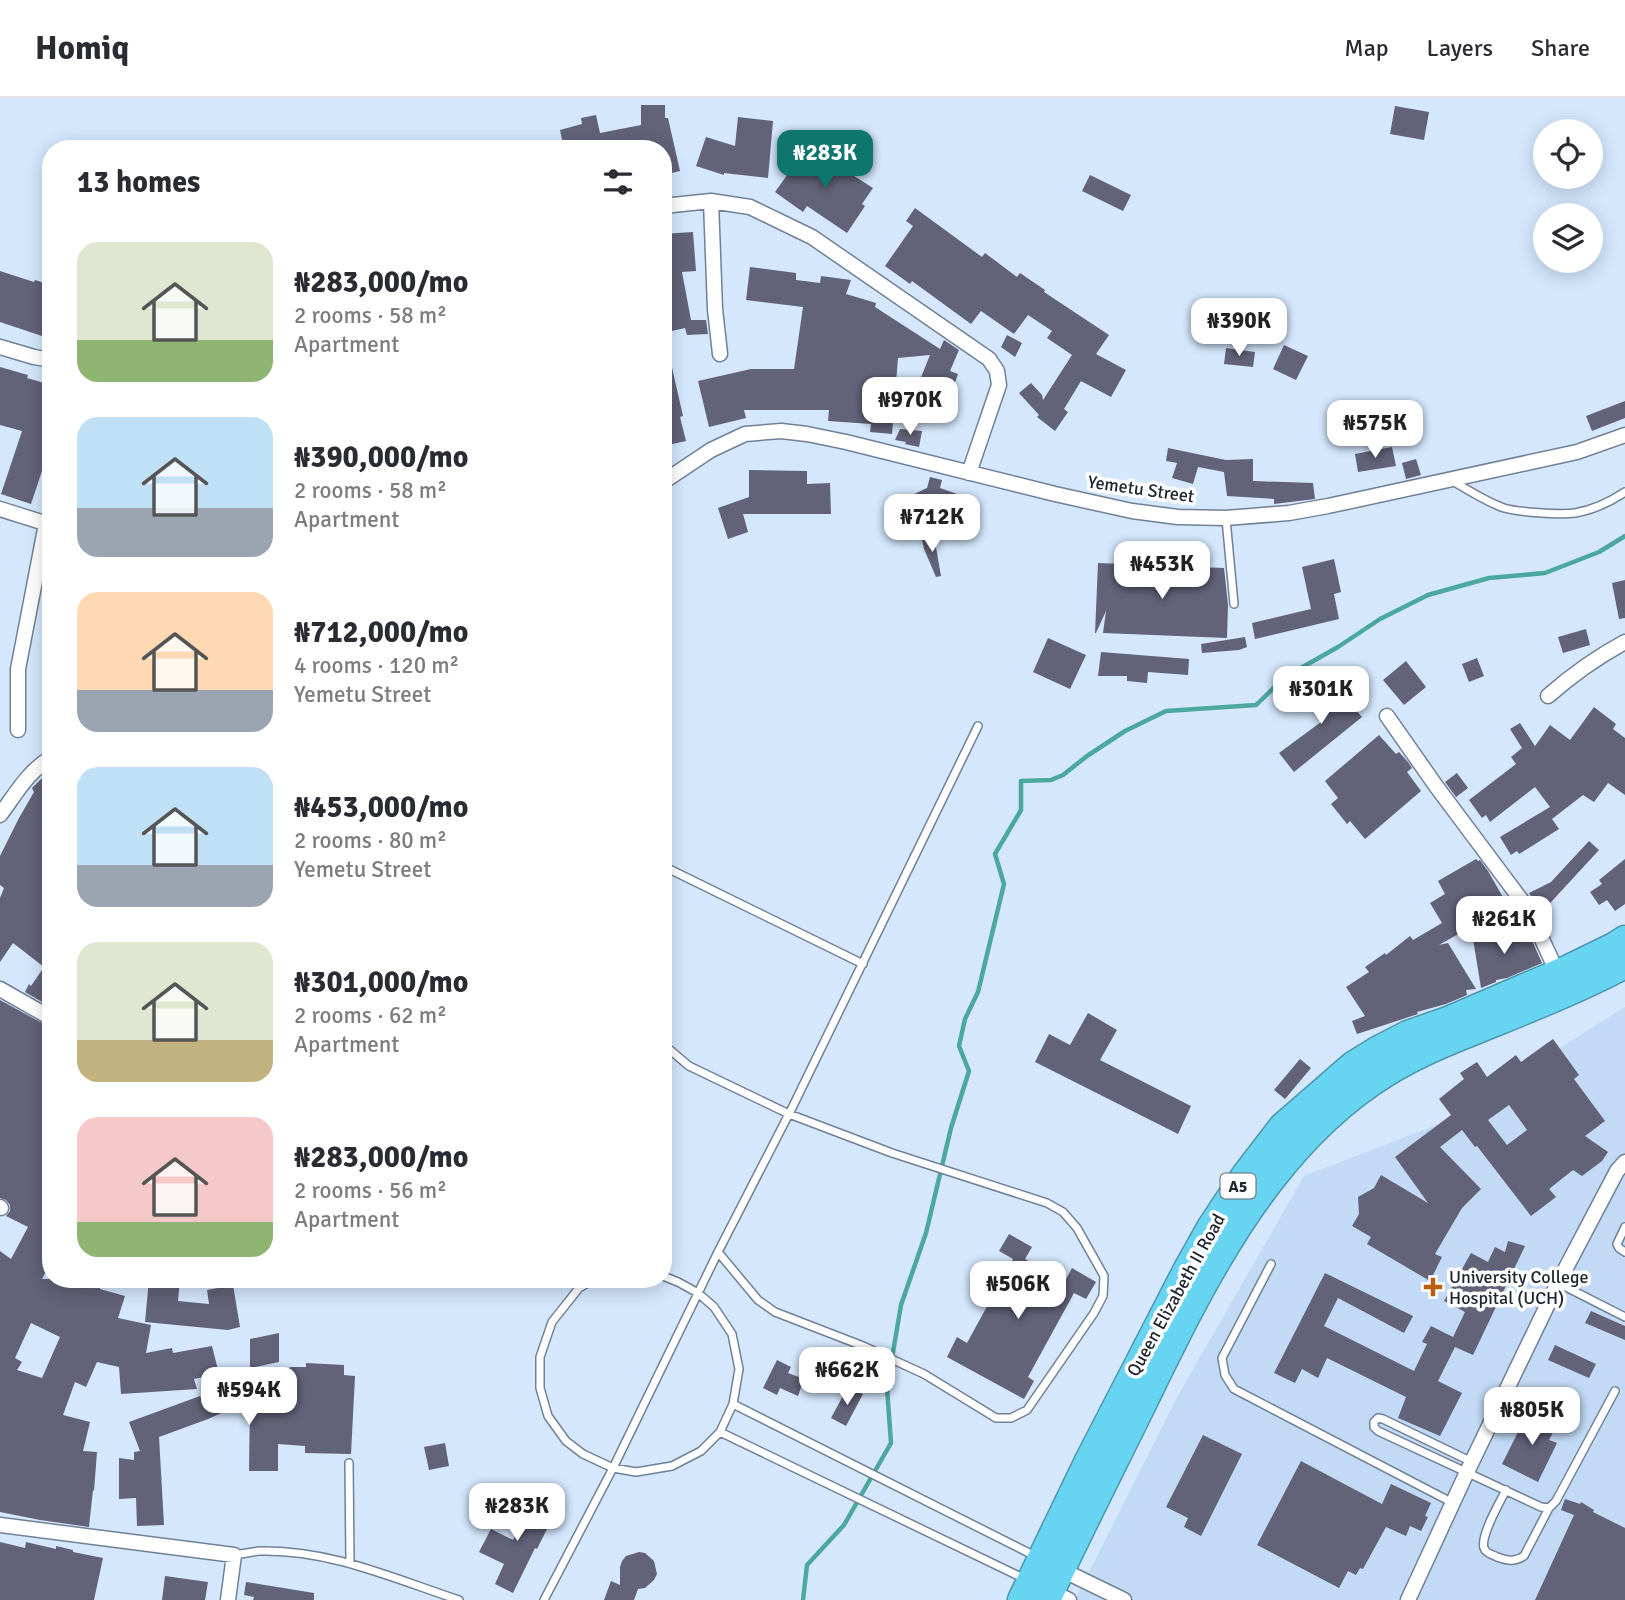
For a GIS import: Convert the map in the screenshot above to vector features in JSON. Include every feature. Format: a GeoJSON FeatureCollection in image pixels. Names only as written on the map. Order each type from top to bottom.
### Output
{"type":"FeatureCollection","features":[{"type":"Feature","properties":{"kind":"highway","name":"Queen Elizabeth II Road"},"geometry":{"type":"LineString","coordinates":[[1046,1586],[1158,1370],[1197,1275],[1211,1228],[1246,1175],[1283,1128],[1353,1066],[1379,1050],[1408,1035],[1558,974],[1625,940]]}},
{"type":"Feature","properties":{"kind":"highway","name":"Queen Elizabeth II Road"},"geometry":{"type":"LineString","coordinates":[[1197,1275],[1230,1238],[1263,1188],[1301,1142],[1350,1097],[1403,1061],[1578,988],[1625,964]]}},
{"type":"Feature","properties":{"kind":"street"},"geometry":{"type":"LineString","coordinates":[[711,201],[715,309],[720,354]]}},
{"type":"Feature","properties":{"kind":"street"},"geometry":{"type":"LineString","coordinates":[[672,205],[711,201],[750,207],[812,237],[989,359],[998,371],[999,384],[968,473]]}},
{"type":"Feature","properties":{"kind":"street"},"geometry":{"type":"LineString","coordinates":[[0,346],[42,358]]}},
{"type":"Feature","properties":{"kind":"street","name":"Yemetu Street"},"geometry":{"type":"LineString","coordinates":[[672,476],[711,450],[745,434],[781,431],[846,442],[1132,511],[1178,517],[1226,518],[1289,513],[1451,480],[1577,452],[1625,435]]}},
{"type":"Feature","properties":{"kind":"street"},"geometry":{"type":"LineString","coordinates":[[0,509],[42,522]]}},
{"type":"Feature","properties":{"kind":"street"},"geometry":{"type":"LineString","coordinates":[[18,730],[18,670],[42,557]]}},
{"type":"Feature","properties":{"kind":"street"},"geometry":{"type":"LineString","coordinates":[[1548,696],[1594,660],[1625,642]]}},
{"type":"Feature","properties":{"kind":"street"},"geometry":{"type":"LineString","coordinates":[[1387,716],[1528,909],[1558,974]]}},
{"type":"Feature","properties":{"kind":"street"},"geometry":{"type":"LineString","coordinates":[[0,815],[22,784],[42,763]]}},
{"type":"Feature","properties":{"kind":"street"},"geometry":{"type":"LineString","coordinates":[[0,989],[42,1013]]}},
{"type":"Feature","properties":{"kind":"street"},"geometry":{"type":"LineString","coordinates":[[1408,1600],[1558,1283],[1617,1171],[1625,1162]]}},
{"type":"Feature","properties":{"kind":"street"},"geometry":{"type":"LineString","coordinates":[[0,1525],[233,1555],[228,1600]]}},
{"type":"Feature","properties":{"kind":"street"},"geometry":{"type":"LineString","coordinates":[[1046,1586],[1124,1600]]}},
{"type":"Feature","properties":{"kind":"lane"},"geometry":{"type":"LineString","coordinates":[[1451,480],[1506,508],[1531,512],[1575,513],[1609,502],[1625,492]]}},
{"type":"Feature","properties":{"kind":"lane"},"geometry":{"type":"LineString","coordinates":[[1226,518],[1234,604]]}},
{"type":"Feature","properties":{"kind":"lane"},"geometry":{"type":"LineString","coordinates":[[544,1600],[613,1468],[718,1252],[789,1114],[978,726]]}},
{"type":"Feature","properties":{"kind":"lane"},"geometry":{"type":"LineString","coordinates":[[672,870],[863,964]]}},
{"type":"Feature","properties":{"kind":"lane"},"geometry":{"type":"LineString","coordinates":[[672,1052],[689,1066],[789,1114],[892,1153],[1047,1203],[1063,1212],[1077,1228],[1104,1276],[1103,1296],[1027,1410],[1012,1418],[996,1418],[899,1362],[775,1312],[758,1300],[718,1252]]}},
{"type":"Feature","properties":{"kind":"lane"},"geometry":{"type":"LineString","coordinates":[[1625,1227],[1617,1244],[1625,1252]]}},
{"type":"Feature","properties":{"kind":"lane"},"geometry":{"type":"LineString","coordinates":[[1271,1264],[1222,1358],[1225,1375],[1234,1390],[1453,1503]]}},
{"type":"Feature","properties":{"kind":"lane"},"geometry":{"type":"LineString","coordinates":[[579,1288],[552,1322],[540,1357],[540,1388],[548,1416],[566,1440],[583,1454],[613,1468],[636,1472],[672,1466],[701,1451],[720,1432],[733,1404],[739,1368],[732,1334],[714,1307],[698,1293],[672,1280]]}},
{"type":"Feature","properties":{"kind":"lane"},"geometry":{"type":"LineString","coordinates":[[1558,1283],[1625,1317]]}},
{"type":"Feature","properties":{"kind":"lane"},"geometry":{"type":"LineString","coordinates":[[1506,1490],[1483,1546],[1486,1552],[1507,1561],[1524,1556],[1615,1391]]}},
{"type":"Feature","properties":{"kind":"lane"},"geometry":{"type":"LineString","coordinates":[[733,1404],[880,1478],[1046,1586]]}},
{"type":"Feature","properties":{"kind":"lane"},"geometry":{"type":"LineString","coordinates":[[1469,1467],[1378,1431],[1374,1422],[1378,1418],[1382,1419],[1469,1467],[1506,1490],[1541,1507],[1549,1507]]}},
{"type":"Feature","properties":{"kind":"lane"},"geometry":{"type":"LineString","coordinates":[[720,1432],[1046,1586]]}},
{"type":"Feature","properties":{"kind":"lane"},"geometry":{"type":"LineString","coordinates":[[349,1463],[350,1563]]}},
{"type":"Feature","properties":{"kind":"lane"},"geometry":{"type":"LineString","coordinates":[[233,1555],[261,1551],[300,1554],[350,1563],[459,1600]]}},
{"type":"Feature","properties":{"kind":"shaded area","name":"University College Hospital (UCH)"},"geometry":{"type":"Polygon","coordinates":[[[1625,1007],[1625,1600],[1075,1600],[1176,1399],[1304,1176],[1439,1124],[1625,1007]]]}},
{"type":"Feature","properties":{"kind":"building"},"geometry":{"type":"Polygon","coordinates":[[[641,105],[665,105],[665,118],[668,118],[680,171],[672,173],[672,140],[562,140],[560,130],[582,124],[581,118],[596,115],[600,133],[641,125],[641,105]]]}},
{"type":"Feature","properties":{"kind":"building"},"geometry":{"type":"Polygon","coordinates":[[[1395,106],[1429,112],[1424,140],[1390,134],[1395,106]]]}},
{"type":"Feature","properties":{"kind":"building"},"geometry":{"type":"Polygon","coordinates":[[[738,117],[773,121],[768,178],[724,175],[696,166],[706,137],[735,146],[738,117]]]}},
{"type":"Feature","properties":{"kind":"building"},"geometry":{"type":"Polygon","coordinates":[[[808,146],[850,176],[851,174],[873,188],[847,233],[807,206],[803,212],[775,192],[808,146]]]}},
{"type":"Feature","properties":{"kind":"building"},"geometry":{"type":"Polygon","coordinates":[[[1090,175],[1131,195],[1123,211],[1082,191],[1090,175]]]}},
{"type":"Feature","properties":{"kind":"building"},"geometry":{"type":"Polygon","coordinates":[[[915,208],[982,257],[985,253],[1017,277],[1020,273],[1109,335],[1096,354],[1126,370],[1111,397],[1081,381],[1064,409],[1068,412],[1055,431],[1037,417],[1039,415],[1019,393],[1031,383],[1043,400],[1072,355],[1047,338],[1052,331],[1028,315],[1014,334],[981,311],[971,324],[912,281],[910,284],[885,266],[913,226],[906,221],[915,208]]]}},
{"type":"Feature","properties":{"kind":"building"},"geometry":{"type":"Polygon","coordinates":[[[693,232],[696,271],[682,272],[691,320],[706,320],[708,334],[687,335],[685,328],[672,331],[672,233],[693,232]]]}},
{"type":"Feature","properties":{"kind":"building"},"geometry":{"type":"Polygon","coordinates":[[[750,267],[796,273],[796,280],[820,283],[821,276],[851,280],[846,294],[876,303],[875,307],[940,349],[944,340],[959,350],[950,371],[958,374],[942,419],[909,407],[930,355],[898,358],[892,434],[870,432],[871,424],[828,421],[829,410],[744,410],[746,418],[709,427],[698,381],[751,369],[794,369],[803,307],[746,300],[750,267]]]}},
{"type":"Feature","properties":{"kind":"building"},"geometry":{"type":"Polygon","coordinates":[[[0,271],[42,282],[42,336],[0,322],[0,271]]]}},
{"type":"Feature","properties":{"kind":"building"},"geometry":{"type":"Polygon","coordinates":[[[1007,335],[1022,343],[1015,357],[1001,347],[1007,335]]]}},
{"type":"Feature","properties":{"kind":"building"},"geometry":{"type":"Polygon","coordinates":[[[1284,345],[1308,356],[1296,380],[1273,369],[1284,345]]]}},
{"type":"Feature","properties":{"kind":"building"},"geometry":{"type":"Polygon","coordinates":[[[1226,348],[1255,352],[1253,367],[1224,364],[1226,348]]]}},
{"type":"Feature","properties":{"kind":"building"},"geometry":{"type":"Polygon","coordinates":[[[0,367],[28,375],[27,378],[42,382],[42,471],[31,504],[1,494],[22,431],[0,425],[0,367]]]}},
{"type":"Feature","properties":{"kind":"building"},"geometry":{"type":"Polygon","coordinates":[[[672,368],[683,416],[680,417],[686,441],[672,444],[672,368]]]}},
{"type":"Feature","properties":{"kind":"building"},"geometry":{"type":"Polygon","coordinates":[[[1625,401],[1625,418],[1592,431],[1586,416],[1625,401]]]}},
{"type":"Feature","properties":{"kind":"building"},"geometry":{"type":"Polygon","coordinates":[[[900,429],[922,431],[919,447],[895,440],[900,429]]]}},
{"type":"Feature","properties":{"kind":"building"},"geometry":{"type":"Polygon","coordinates":[[[1392,447],[1396,466],[1358,472],[1355,454],[1392,447]]]}},
{"type":"Feature","properties":{"kind":"building"},"geometry":{"type":"Polygon","coordinates":[[[1168,448],[1226,460],[1253,459],[1253,481],[1313,483],[1315,499],[1274,504],[1274,499],[1227,496],[1224,472],[1198,467],[1193,484],[1172,478],[1177,463],[1166,461],[1168,448]]]}},
{"type":"Feature","properties":{"kind":"building"},"geometry":{"type":"Polygon","coordinates":[[[1416,459],[1421,475],[1406,479],[1402,463],[1416,459]]]}},
{"type":"Feature","properties":{"kind":"building"},"geometry":{"type":"Polygon","coordinates":[[[749,470],[807,471],[807,484],[830,483],[831,514],[743,514],[748,532],[728,539],[718,508],[749,497],[749,470]]]}},
{"type":"Feature","properties":{"kind":"building"},"geometry":{"type":"Polygon","coordinates":[[[930,477],[942,480],[940,488],[960,495],[956,507],[935,500],[917,509],[910,496],[927,488],[930,477]]]}},
{"type":"Feature","properties":{"kind":"building"},"geometry":{"type":"Polygon","coordinates":[[[934,536],[941,576],[936,577],[922,539],[934,536]]]}},
{"type":"Feature","properties":{"kind":"building"},"geometry":{"type":"Polygon","coordinates":[[[1334,559],[1341,592],[1334,594],[1339,619],[1255,639],[1252,623],[1311,609],[1302,567],[1334,559]]]}},
{"type":"Feature","properties":{"kind":"building"},"geometry":{"type":"Polygon","coordinates":[[[1098,563],[1224,568],[1228,605],[1227,638],[1103,633],[1106,611],[1095,633],[1098,563]]]}},
{"type":"Feature","properties":{"kind":"building"},"geometry":{"type":"Polygon","coordinates":[[[1625,580],[1625,618],[1619,619],[1612,583],[1625,580]]]}},
{"type":"Feature","properties":{"kind":"building"},"geometry":{"type":"Polygon","coordinates":[[[1586,629],[1590,645],[1563,653],[1558,637],[1586,629]]]}},
{"type":"Feature","properties":{"kind":"building"},"geometry":{"type":"Polygon","coordinates":[[[1245,637],[1247,647],[1239,650],[1202,653],[1201,644],[1245,637]]]}},
{"type":"Feature","properties":{"kind":"building"},"geometry":{"type":"Polygon","coordinates":[[[1048,638],[1086,655],[1070,689],[1033,672],[1048,638]]]}},
{"type":"Feature","properties":{"kind":"building"},"geometry":{"type":"Polygon","coordinates":[[[1101,652],[1189,659],[1188,675],[1148,672],[1147,683],[1127,681],[1127,676],[1098,676],[1101,652]]]}},
{"type":"Feature","properties":{"kind":"building"},"geometry":{"type":"Polygon","coordinates":[[[1477,658],[1484,676],[1469,682],[1462,664],[1477,658]]]}},
{"type":"Feature","properties":{"kind":"building"},"geometry":{"type":"Polygon","coordinates":[[[1406,661],[1426,687],[1404,705],[1383,680],[1406,661]]]}},
{"type":"Feature","properties":{"kind":"building"},"geometry":{"type":"Polygon","coordinates":[[[1325,680],[1341,704],[1347,699],[1362,717],[1294,772],[1279,753],[1321,722],[1304,694],[1325,680]]]}},
{"type":"Feature","properties":{"kind":"building"},"geometry":{"type":"Polygon","coordinates":[[[1594,707],[1616,724],[1613,729],[1625,738],[1625,795],[1608,783],[1594,802],[1583,795],[1552,819],[1559,829],[1519,854],[1517,851],[1511,855],[1500,837],[1550,807],[1535,787],[1490,822],[1486,815],[1482,818],[1469,800],[1516,764],[1511,757],[1522,748],[1510,729],[1520,723],[1535,746],[1550,725],[1570,740],[1594,707]]]}},
{"type":"Feature","properties":{"kind":"building"},"geometry":{"type":"Polygon","coordinates":[[[1379,735],[1396,754],[1399,752],[1408,762],[1412,768],[1407,772],[1421,791],[1365,839],[1350,821],[1347,824],[1331,804],[1338,798],[1325,781],[1379,735]]]}},
{"type":"Feature","properties":{"kind":"building"},"geometry":{"type":"Polygon","coordinates":[[[1457,773],[1468,788],[1456,797],[1445,782],[1457,773]]]}},
{"type":"Feature","properties":{"kind":"building"},"geometry":{"type":"Polygon","coordinates":[[[42,778],[42,965],[13,943],[0,962],[0,898],[4,888],[0,885],[0,856],[34,792],[32,788],[42,778]]]}},
{"type":"Feature","properties":{"kind":"building"},"geometry":{"type":"Polygon","coordinates":[[[1589,841],[1599,850],[1541,913],[1529,893],[1551,882],[1589,841]]]}},
{"type":"Feature","properties":{"kind":"building"},"geometry":{"type":"Polygon","coordinates":[[[1476,859],[1480,860],[1488,871],[1508,906],[1439,945],[1448,943],[1476,989],[1466,990],[1467,995],[1446,1004],[1357,1034],[1352,1021],[1365,1016],[1346,987],[1369,972],[1365,967],[1410,936],[1413,940],[1442,923],[1430,903],[1445,894],[1438,881],[1476,859]]]}},
{"type":"Feature","properties":{"kind":"building"},"geometry":{"type":"Polygon","coordinates":[[[1625,859],[1625,904],[1615,911],[1607,900],[1599,905],[1590,892],[1602,884],[1599,880],[1625,859]]]}},
{"type":"Feature","properties":{"kind":"building"},"geometry":{"type":"Polygon","coordinates":[[[1522,931],[1527,936],[1529,934],[1542,963],[1481,988],[1473,939],[1522,931]]]}},
{"type":"Feature","properties":{"kind":"building"},"geometry":{"type":"Polygon","coordinates":[[[42,970],[42,1002],[25,992],[29,984],[31,986],[42,970]]]}},
{"type":"Feature","properties":{"kind":"building"},"geometry":{"type":"Polygon","coordinates":[[[0,1000],[42,1023],[42,1288],[100,1288],[125,1296],[118,1318],[151,1325],[146,1353],[172,1348],[173,1353],[212,1346],[219,1374],[194,1379],[197,1389],[121,1394],[119,1367],[97,1362],[86,1387],[75,1382],[63,1415],[90,1422],[83,1451],[97,1452],[89,1527],[0,1512],[0,1251],[11,1259],[28,1227],[6,1216],[10,1205],[0,1198],[0,1000]],[[31,1323],[15,1358],[22,1362],[17,1370],[42,1378],[60,1337],[31,1323]]]}},
{"type":"Feature","properties":{"kind":"building"},"geometry":{"type":"Polygon","coordinates":[[[1088,1013],[1117,1030],[1100,1060],[1191,1106],[1178,1134],[1035,1062],[1049,1034],[1070,1045],[1088,1013]]]}},
{"type":"Feature","properties":{"kind":"building"},"geometry":{"type":"Polygon","coordinates":[[[1553,1039],[1579,1075],[1574,1079],[1605,1121],[1585,1136],[1608,1152],[1602,1161],[1582,1176],[1573,1170],[1549,1189],[1556,1197],[1531,1216],[1462,1130],[1440,1147],[1481,1189],[1462,1208],[1435,1254],[1442,1257],[1430,1281],[1367,1244],[1371,1237],[1352,1226],[1359,1214],[1358,1197],[1374,1188],[1381,1175],[1428,1203],[1395,1157],[1451,1115],[1439,1099],[1464,1079],[1460,1073],[1477,1062],[1487,1077],[1516,1055],[1521,1062],[1553,1039]],[[1509,1105],[1488,1120],[1507,1145],[1527,1130],[1509,1105]]]}},
{"type":"Feature","properties":{"kind":"building"},"geometry":{"type":"Polygon","coordinates":[[[1300,1059],[1311,1068],[1285,1099],[1274,1090],[1300,1059]]]}},
{"type":"Feature","properties":{"kind":"building"},"geometry":{"type":"Polygon","coordinates":[[[1009,1234],[1032,1247],[1025,1259],[1065,1281],[1072,1268],[1096,1282],[1086,1299],[1074,1293],[1028,1377],[1034,1381],[1024,1399],[947,1357],[957,1337],[967,1343],[1013,1259],[999,1251],[1009,1234]]]}},
{"type":"Feature","properties":{"kind":"building"},"geometry":{"type":"Polygon","coordinates":[[[1508,1241],[1525,1246],[1473,1355],[1455,1347],[1438,1381],[1462,1393],[1440,1436],[1398,1418],[1406,1397],[1327,1358],[1318,1378],[1302,1369],[1295,1383],[1274,1373],[1325,1273],[1413,1316],[1404,1333],[1338,1298],[1324,1326],[1414,1371],[1427,1344],[1422,1342],[1431,1326],[1453,1337],[1465,1312],[1444,1301],[1471,1253],[1488,1262],[1495,1247],[1505,1252],[1508,1241]]]}},
{"type":"Feature","properties":{"kind":"building"},"geometry":{"type":"Polygon","coordinates":[[[148,1288],[179,1288],[178,1301],[209,1304],[207,1290],[234,1288],[240,1327],[228,1330],[145,1322],[148,1288]]]}},
{"type":"Feature","properties":{"kind":"building"},"geometry":{"type":"Polygon","coordinates":[[[1591,1311],[1625,1326],[1625,1340],[1585,1323],[1591,1311]]]}},
{"type":"Feature","properties":{"kind":"building"},"geometry":{"type":"Polygon","coordinates":[[[279,1333],[279,1362],[250,1368],[250,1339],[279,1333]]]}},
{"type":"Feature","properties":{"kind":"building"},"geometry":{"type":"Polygon","coordinates":[[[1555,1345],[1596,1364],[1589,1378],[1548,1360],[1555,1345]]]}},
{"type":"Feature","properties":{"kind":"building"},"geometry":{"type":"Polygon","coordinates":[[[777,1360],[791,1367],[788,1373],[804,1379],[798,1396],[780,1388],[777,1395],[763,1388],[777,1360]]]}},
{"type":"Feature","properties":{"kind":"building"},"geometry":{"type":"Polygon","coordinates":[[[306,1363],[344,1365],[344,1375],[355,1376],[351,1454],[305,1453],[305,1446],[278,1444],[278,1471],[249,1471],[250,1400],[159,1437],[164,1525],[137,1526],[136,1498],[119,1499],[119,1458],[134,1460],[134,1452],[140,1451],[129,1422],[200,1396],[203,1403],[291,1367],[306,1367],[306,1363]]]}},
{"type":"Feature","properties":{"kind":"building"},"geometry":{"type":"Polygon","coordinates":[[[852,1388],[863,1394],[846,1426],[831,1418],[844,1394],[848,1396],[852,1388]]]}},
{"type":"Feature","properties":{"kind":"building"},"geometry":{"type":"Polygon","coordinates":[[[1529,1410],[1557,1424],[1549,1440],[1557,1443],[1538,1482],[1502,1464],[1529,1410]]]}},
{"type":"Feature","properties":{"kind":"building"},"geometry":{"type":"Polygon","coordinates":[[[1203,1435],[1242,1454],[1201,1536],[1184,1527],[1188,1518],[1166,1507],[1203,1435]]]}},
{"type":"Feature","properties":{"kind":"building"},"geometry":{"type":"Polygon","coordinates":[[[445,1443],[449,1466],[429,1470],[424,1447],[445,1443]]]}},
{"type":"Feature","properties":{"kind":"building"},"geometry":{"type":"Polygon","coordinates":[[[1301,1461],[1382,1504],[1391,1484],[1431,1503],[1421,1531],[1410,1526],[1406,1536],[1386,1527],[1363,1569],[1360,1568],[1356,1575],[1348,1571],[1339,1588],[1257,1545],[1301,1461]]]}},
{"type":"Feature","properties":{"kind":"building"},"geometry":{"type":"Polygon","coordinates":[[[516,1496],[551,1513],[548,1519],[551,1521],[513,1593],[495,1584],[504,1564],[479,1552],[491,1529],[513,1540],[524,1519],[509,1512],[516,1496]]]}},
{"type":"Feature","properties":{"kind":"building"},"geometry":{"type":"Polygon","coordinates":[[[1565,1499],[1580,1504],[1581,1502],[1594,1510],[1593,1512],[1625,1528],[1625,1600],[1535,1600],[1574,1515],[1561,1510],[1565,1499]]]}},
{"type":"Feature","properties":{"kind":"building"},"geometry":{"type":"Polygon","coordinates":[[[0,1542],[25,1548],[26,1542],[56,1549],[56,1546],[103,1558],[94,1600],[0,1600],[0,1542]]]}},
{"type":"Feature","properties":{"kind":"building"},"geometry":{"type":"Polygon","coordinates":[[[645,1553],[654,1561],[657,1574],[654,1580],[645,1588],[638,1589],[634,1600],[604,1600],[611,1581],[620,1585],[622,1561],[626,1556],[645,1553]]]}},
{"type":"Feature","properties":{"kind":"building"},"geometry":{"type":"Polygon","coordinates":[[[165,1576],[208,1582],[205,1600],[162,1600],[165,1576]]]}},
{"type":"Feature","properties":{"kind":"building"},"geometry":{"type":"Polygon","coordinates":[[[246,1582],[314,1593],[314,1600],[253,1600],[254,1597],[244,1595],[246,1582]]]}},
{"type":"Feature","properties":{"kind":"waterway"},"geometry":{"type":"LineString","coordinates":[[803,1600],[807,1565],[844,1525],[891,1443],[887,1388],[901,1305],[926,1233],[951,1128],[969,1071],[959,1046],[965,1019],[978,992],[1004,884],[995,854],[1021,810],[1021,781],[1051,780],[1063,775],[1125,731],[1166,711],[1256,705],[1285,677],[1380,619],[1428,595],[1489,578],[1545,573],[1599,552],[1625,536]]}},
{"type":"Feature","properties":{"kind":"place","name":"University College Hospital (UCH)"},"geometry":{"type":"Point","coordinates":[1433,1287]}}]}
